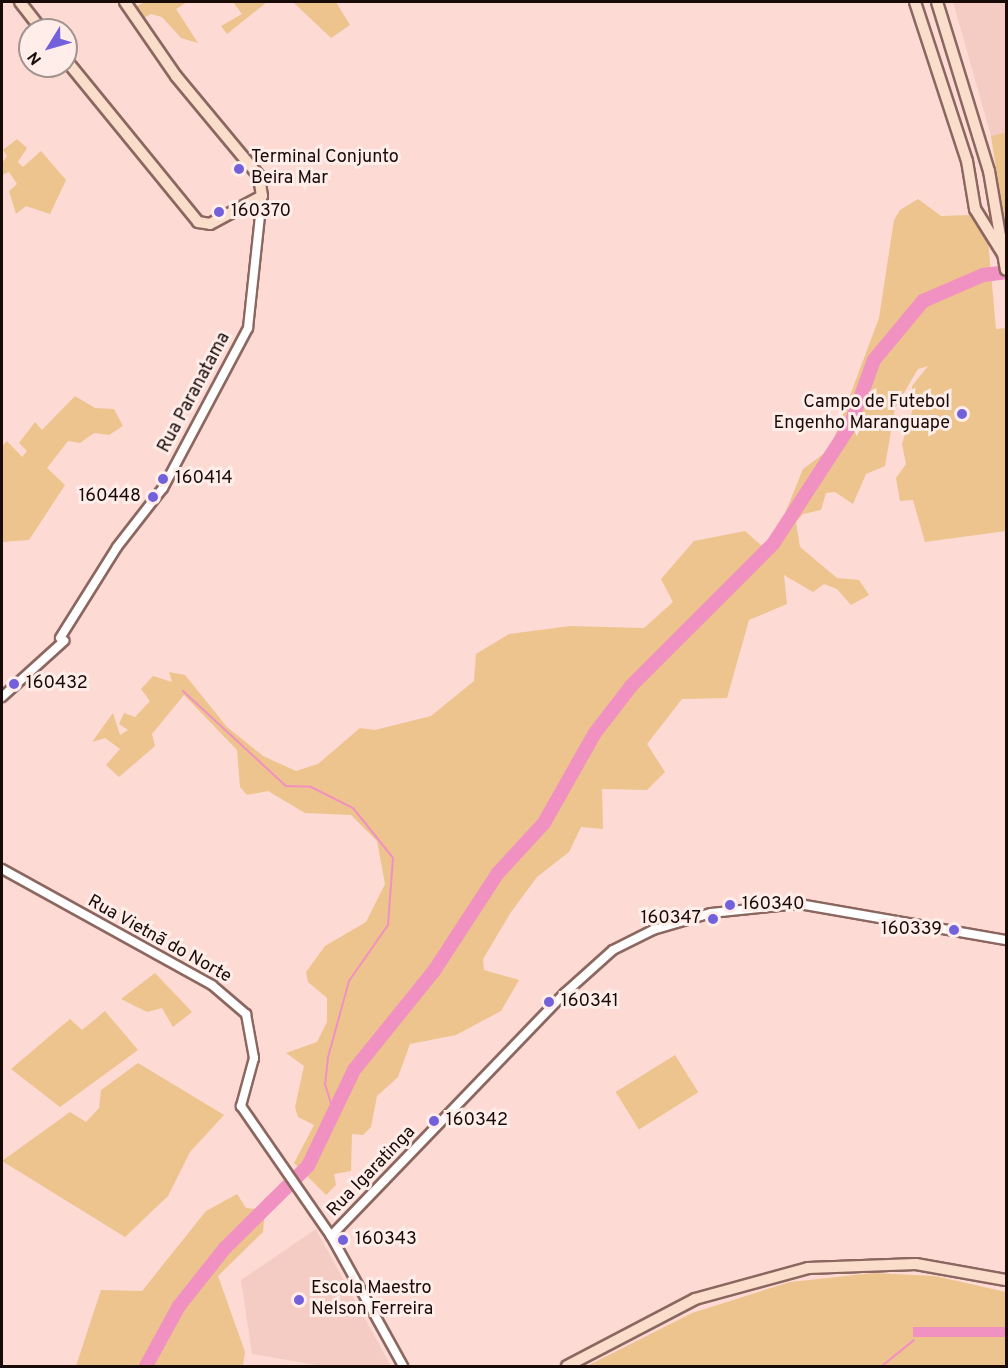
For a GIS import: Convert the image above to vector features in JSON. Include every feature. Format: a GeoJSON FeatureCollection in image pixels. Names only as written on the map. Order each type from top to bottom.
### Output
{"type":"FeatureCollection","features":[{"type":"Feature","properties":{"kind":"main road"},"geometry":{"type":"LineString","coordinates":[[20,2],[33,18]]}},
{"type":"Feature","properties":{"kind":"main road","name":"Rua Paranatama"},"geometry":{"type":"LineString","coordinates":[[125,2],[176,76],[263,181],[262,196]]}},
{"type":"Feature","properties":{"kind":"main road"},"geometry":{"type":"LineString","coordinates":[[915,2],[967,160],[975,209],[1005,257]]}},
{"type":"Feature","properties":{"kind":"main road"},"geometry":{"type":"LineString","coordinates":[[937,2],[996,202],[1006,270]]}},
{"type":"Feature","properties":{"kind":"main road"},"geometry":{"type":"LineString","coordinates":[[78,75],[192,217],[210,224],[262,196]]}},
{"type":"Feature","properties":{"kind":"main road"},"geometry":{"type":"LineString","coordinates":[[975,209],[988,211],[996,202]]}},
{"type":"Feature","properties":{"kind":"main road"},"geometry":{"type":"LineString","coordinates":[[567,1366],[695,1299],[807,1268],[916,1264],[1006,1280]]}},
{"type":"Feature","properties":{"kind":"street","name":"Rua Paranatama"},"geometry":{"type":"LineString","coordinates":[[2,697],[62,639],[117,547],[163,488],[248,328],[262,196]]}},
{"type":"Feature","properties":{"kind":"street","name":"Rua Vietnã do Norte"},"geometry":{"type":"LineString","coordinates":[[2,869],[212,985],[238,1005],[249,1022],[254,1058],[241,1106],[331,1236]]}},
{"type":"Feature","properties":{"kind":"street","name":"Rua Igaratinga"},"geometry":{"type":"LineString","coordinates":[[331,1236],[613,950],[679,920],[799,904],[1006,940]]}},
{"type":"Feature","properties":{"kind":"street"},"geometry":{"type":"LineString","coordinates":[[331,1236],[403,1366]]}},
{"type":"Feature","properties":{"kind":"shaded area"},"geometry":{"type":"Polygon","coordinates":[[[144,2],[187,2],[176,9],[198,43],[181,38],[162,17],[151,14],[142,19],[136,7],[144,2]]]}},
{"type":"Feature","properties":{"kind":"shaded area"},"geometry":{"type":"Polygon","coordinates":[[[233,2],[267,2],[227,34],[221,26],[242,14],[233,2]]]}},
{"type":"Feature","properties":{"kind":"shaded area"},"geometry":{"type":"Polygon","coordinates":[[[293,2],[336,2],[350,25],[331,38],[293,2]]]}},
{"type":"Feature","properties":{"kind":"shaded area"},"geometry":{"type":"Polygon","coordinates":[[[953,2],[1006,2],[1006,132],[991,136],[953,2]]]}},
{"type":"Feature","properties":{"kind":"shaded area"},"geometry":{"type":"Polygon","coordinates":[[[1006,132],[1006,232],[991,136],[1006,132]]]}},
{"type":"Feature","properties":{"kind":"shaded area"},"geometry":{"type":"Polygon","coordinates":[[[17,139],[27,148],[18,162],[23,167],[41,151],[66,180],[50,214],[26,206],[16,214],[9,191],[17,184],[9,172],[2,175],[2,163],[7,156],[3,150],[17,139]]]}},
{"type":"Feature","properties":{"kind":"shaded area"},"geometry":{"type":"Polygon","coordinates":[[[918,199],[941,216],[971,215],[987,229],[996,329],[1006,328],[1006,531],[925,542],[913,500],[900,501],[896,478],[906,464],[902,444],[913,408],[912,386],[928,366],[918,369],[895,408],[885,466],[866,474],[853,504],[835,492],[826,493],[821,510],[803,514],[796,522],[800,547],[837,578],[859,580],[869,595],[851,605],[837,589],[824,584],[813,592],[784,575],[787,604],[749,620],[727,698],[682,699],[647,744],[665,772],[647,790],[602,789],[603,829],[581,827],[569,852],[537,877],[511,912],[483,959],[484,970],[519,980],[501,1011],[456,1035],[410,1044],[398,1077],[377,1096],[371,1127],[363,1135],[352,1134],[351,1171],[334,1174],[336,1185],[326,1195],[294,1163],[314,1125],[298,1117],[295,1107],[304,1066],[286,1053],[317,1042],[327,1022],[327,998],[308,982],[306,972],[325,946],[366,922],[385,884],[377,841],[351,815],[305,813],[268,791],[247,795],[240,787],[237,750],[184,695],[152,734],[155,746],[119,777],[106,765],[120,749],[105,738],[92,742],[113,713],[120,735],[128,730],[119,724],[124,713],[135,717],[150,701],[141,689],[153,676],[172,682],[169,672],[185,675],[227,727],[263,756],[296,771],[318,764],[360,728],[375,730],[431,716],[474,681],[476,654],[509,634],[570,626],[644,628],[673,602],[661,579],[694,541],[745,531],[762,546],[779,528],[803,469],[830,449],[879,318],[894,220],[900,210],[918,199]]]}},
{"type":"Feature","properties":{"kind":"shaded area"},"geometry":{"type":"Polygon","coordinates":[[[75,396],[95,408],[114,409],[123,426],[109,435],[94,433],[80,443],[68,441],[47,468],[65,485],[29,540],[2,542],[2,446],[7,441],[22,457],[27,451],[19,443],[35,422],[42,430],[75,396]]]}},
{"type":"Feature","properties":{"kind":"shaded area"},"geometry":{"type":"Polygon","coordinates":[[[155,973],[192,1012],[173,1027],[162,1008],[147,1012],[121,999],[155,973]]]}},
{"type":"Feature","properties":{"kind":"shaded area"},"geometry":{"type":"Polygon","coordinates":[[[105,1011],[138,1050],[60,1107],[11,1069],[70,1019],[82,1030],[105,1011]]]}},
{"type":"Feature","properties":{"kind":"shaded area"},"geometry":{"type":"Polygon","coordinates":[[[675,1055],[698,1092],[639,1129],[616,1092],[675,1055]]]}},
{"type":"Feature","properties":{"kind":"shaded area"},"geometry":{"type":"Polygon","coordinates":[[[138,1063],[224,1115],[190,1152],[168,1196],[125,1237],[2,1161],[70,1112],[86,1122],[99,1108],[101,1090],[138,1063]]]}},
{"type":"Feature","properties":{"kind":"shaded area"},"geometry":{"type":"Polygon","coordinates":[[[299,1170],[266,1198],[263,1232],[218,1276],[245,1352],[243,1366],[76,1366],[101,1290],[142,1291],[206,1211],[237,1194],[246,1208],[257,1209],[265,1198],[299,1170]]]}},
{"type":"Feature","properties":{"kind":"shaded area","name":"Escola Maestro Nelson Ferreira"},"geometry":{"type":"Polygon","coordinates":[[[316,1229],[391,1366],[322,1366],[252,1354],[241,1280],[316,1229]]]}},
{"type":"Feature","properties":{"kind":"shaded area"},"geometry":{"type":"Polygon","coordinates":[[[874,1273],[935,1276],[1006,1292],[1006,1366],[587,1366],[692,1313],[790,1282],[874,1273]]]}},
{"type":"Feature","properties":{"kind":"shaded area"},"geometry":{"type":"Polygon","coordinates":[[[913,1327],[1006,1327],[1006,1337],[913,1337],[913,1327]]]}},
{"type":"Feature","properties":{"kind":"waterway"},"geometry":{"type":"LineString","coordinates":[[146,1366],[179,1306],[225,1248],[308,1166],[354,1070],[434,971],[498,873],[544,823],[595,733],[631,686],[773,544],[850,426],[874,360],[923,301],[983,275],[1006,272]]}},
{"type":"Feature","properties":{"kind":"waterway"},"geometry":{"type":"LineString","coordinates":[[183,691],[286,786],[311,787],[353,808],[393,858],[388,925],[349,981],[328,1057],[325,1084],[333,1111]]}},
{"type":"Feature","properties":{"kind":"waterway"},"geometry":{"type":"LineString","coordinates":[[882,1366],[914,1340]]}},
{"type":"Feature","properties":{"kind":"place","name":"Terminal Conjunto Beira Mar"},"geometry":{"type":"Point","coordinates":[239,169]}},
{"type":"Feature","properties":{"kind":"place","name":"160370"},"geometry":{"type":"Point","coordinates":[219,212]}},
{"type":"Feature","properties":{"kind":"place","name":"Campo de Futebol Engenho Maranguape"},"geometry":{"type":"Point","coordinates":[962,414]}},
{"type":"Feature","properties":{"kind":"place","name":"160414"},"geometry":{"type":"Point","coordinates":[163,479]}},
{"type":"Feature","properties":{"kind":"place","name":"160448"},"geometry":{"type":"Point","coordinates":[153,497]}},
{"type":"Feature","properties":{"kind":"place","name":"160432"},"geometry":{"type":"Point","coordinates":[14,684]}},
{"type":"Feature","properties":{"kind":"place","name":"160340"},"geometry":{"type":"Point","coordinates":[730,905]}},
{"type":"Feature","properties":{"kind":"place","name":"160347"},"geometry":{"type":"Point","coordinates":[713,919]}},
{"type":"Feature","properties":{"kind":"place","name":"160339"},"geometry":{"type":"Point","coordinates":[954,930]}},
{"type":"Feature","properties":{"kind":"place","name":"160341"},"geometry":{"type":"Point","coordinates":[549,1002]}},
{"type":"Feature","properties":{"kind":"place","name":"160342"},"geometry":{"type":"Point","coordinates":[434,1121]}},
{"type":"Feature","properties":{"kind":"place","name":"160343"},"geometry":{"type":"Point","coordinates":[343,1240]}},
{"type":"Feature","properties":{"kind":"place","name":"Escola Maestro Nelson Ferreira"},"geometry":{"type":"Point","coordinates":[299,1300]}}]}
